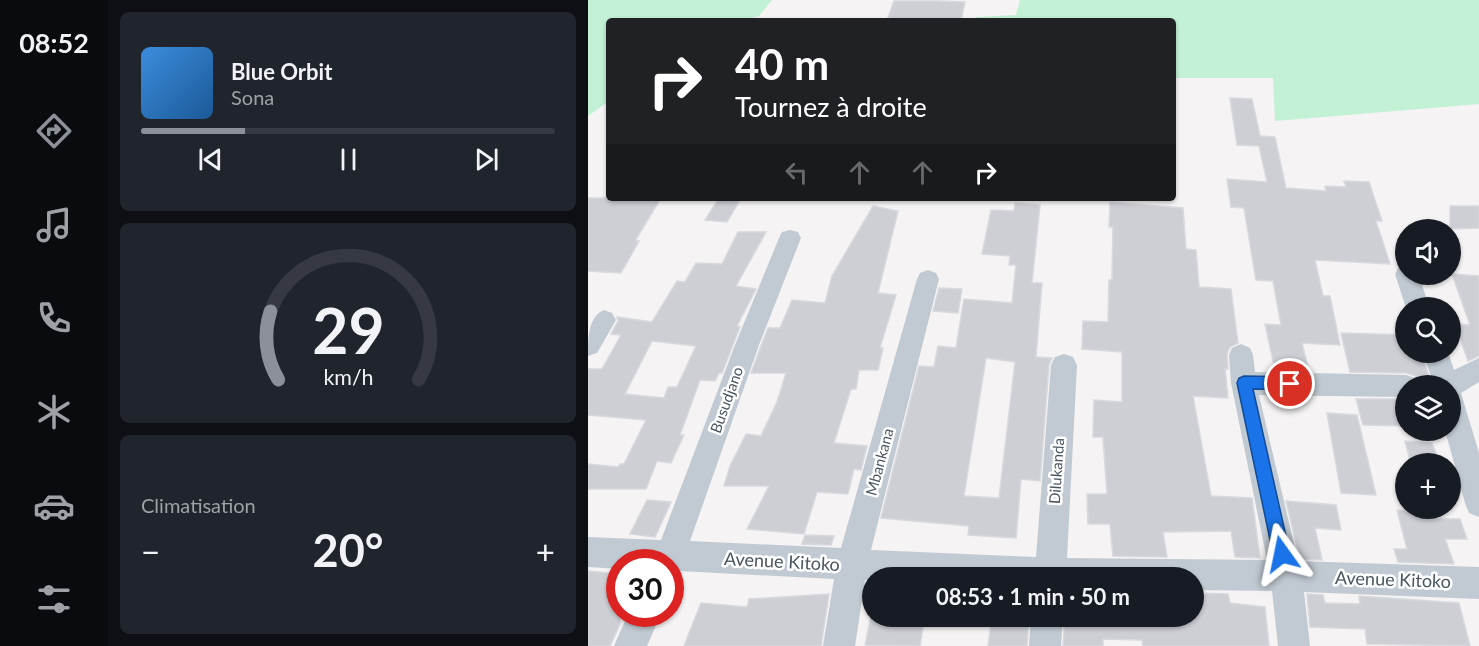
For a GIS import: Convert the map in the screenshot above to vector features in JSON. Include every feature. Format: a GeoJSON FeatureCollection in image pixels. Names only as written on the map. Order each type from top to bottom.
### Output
{"type":"FeatureCollection","features":[{"type":"Feature","properties":{"kind":"street","name":"Busudjano"},"geometry":{"type":"LineString","coordinates":[[673,549],[747,345],[790,238]]}},
{"type":"Feature","properties":{"kind":"street","name":"Mbankana"},"geometry":{"type":"LineString","coordinates":[[838,646],[852,566],[928,279]]}},
{"type":"Feature","properties":{"kind":"street"},"geometry":{"type":"LineString","coordinates":[[588,346],[604,320]]}},
{"type":"Feature","properties":{"kind":"street","name":"Dilukanda"},"geometry":{"type":"LineString","coordinates":[[1051,567],[1064,365]]}},
{"type":"Feature","properties":{"kind":"street"},"geometry":{"type":"LineString","coordinates":[[1294,646],[1287,576],[1243,369],[1395,385]]}},
{"type":"Feature","properties":{"kind":"street"},"geometry":{"type":"LineString","coordinates":[[1461,379],[1479,369]]}},
{"type":"Feature","properties":{"kind":"street"},"geometry":{"type":"LineString","coordinates":[[1461,438],[1479,503]]}},
{"type":"Feature","properties":{"kind":"street","name":"Avenue Kitoko"},"geometry":{"type":"LineString","coordinates":[[588,552],[606,554]]}},
{"type":"Feature","properties":{"kind":"street","name":"Avenue Kitoko"},"geometry":{"type":"LineString","coordinates":[[684,560],[874,567]]}},
{"type":"Feature","properties":{"kind":"street","name":"Avenue Kitoko"},"geometry":{"type":"LineString","coordinates":[[1204,576],[1287,576],[1479,584]]}},
{"type":"Feature","properties":{"kind":"street"},"geometry":{"type":"LineString","coordinates":[[630,646],[639,627]]}},
{"type":"Feature","properties":{"kind":"street"},"geometry":{"type":"LineString","coordinates":[[1045,646],[1046,627]]}},
{"type":"Feature","properties":{"kind":"green space"},"geometry":{"type":"Polygon","coordinates":[[[588,0],[772,0],[759,16],[751,18],[606,18],[606,103],[588,116],[588,0]]]}},
{"type":"Feature","properties":{"kind":"green space"},"geometry":{"type":"Polygon","coordinates":[[[1020,0],[1479,0],[1479,104],[1275,121],[1273,78],[1176,78],[1176,18],[976,18],[1016,15],[1020,0]]]}},
{"type":"Feature","properties":{"kind":"building"},"geometry":{"type":"Polygon","coordinates":[[[894,1],[965,2],[962,18],[888,18],[894,1]]]}},
{"type":"Feature","properties":{"kind":"building"},"geometry":{"type":"Polygon","coordinates":[[[1230,98],[1252,99],[1260,136],[1275,137],[1286,188],[1326,191],[1325,186],[1346,187],[1344,181],[1369,182],[1382,221],[1376,221],[1390,264],[1315,260],[1323,296],[1330,296],[1340,345],[1302,343],[1309,371],[1275,370],[1265,324],[1281,325],[1273,281],[1256,280],[1244,208],[1231,207],[1227,179],[1267,182],[1259,146],[1237,145],[1230,98]]]}},
{"type":"Feature","properties":{"kind":"building"},"geometry":{"type":"Polygon","coordinates":[[[588,198],[606,198],[606,201],[659,201],[635,241],[639,241],[621,273],[588,271],[588,198]]]}},
{"type":"Feature","properties":{"kind":"building"},"geometry":{"type":"Polygon","coordinates":[[[717,201],[739,201],[727,222],[705,220],[717,201]]]}},
{"type":"Feature","properties":{"kind":"building"},"geometry":{"type":"Polygon","coordinates":[[[1110,202],[1183,208],[1186,249],[1196,250],[1199,287],[1231,289],[1238,343],[1230,347],[1227,354],[1228,369],[1225,369],[1228,398],[1193,396],[1211,496],[1252,498],[1260,558],[1235,557],[1231,531],[1163,532],[1167,557],[1113,556],[1110,524],[1088,524],[1087,494],[1107,494],[1103,437],[1093,437],[1094,400],[1122,402],[1122,352],[1082,349],[1083,321],[1108,322],[1113,227],[1109,227],[1110,202]]]}},
{"type":"Feature","properties":{"kind":"building"},"geometry":{"type":"Polygon","coordinates":[[[1015,203],[1040,205],[1032,283],[1042,283],[1036,357],[1052,358],[1049,365],[1040,481],[1021,479],[1016,538],[968,535],[969,526],[881,518],[919,366],[934,367],[938,346],[956,348],[964,299],[1012,303],[1016,265],[1009,265],[1010,256],[982,254],[991,210],[1014,211],[1015,203]],[[986,358],[964,496],[999,498],[1015,362],[986,358]]]}},
{"type":"Feature","properties":{"kind":"building"},"geometry":{"type":"Polygon","coordinates":[[[873,206],[898,211],[878,293],[896,295],[880,348],[883,348],[878,370],[859,370],[856,389],[851,389],[834,443],[867,446],[861,470],[854,469],[848,494],[817,492],[804,534],[747,529],[769,486],[724,486],[730,466],[746,434],[761,436],[777,402],[786,373],[751,373],[768,328],[780,328],[792,300],[825,303],[832,276],[873,206]]]}},
{"type":"Feature","properties":{"kind":"building"},"geometry":{"type":"Polygon","coordinates":[[[1450,206],[1479,206],[1479,228],[1461,229],[1461,219],[1450,219],[1450,206]]]}},
{"type":"Feature","properties":{"kind":"building"},"geometry":{"type":"Polygon","coordinates":[[[738,232],[766,232],[736,286],[756,289],[737,326],[740,327],[722,373],[719,373],[715,381],[700,380],[680,435],[684,435],[671,463],[657,461],[646,489],[588,489],[588,464],[618,467],[624,464],[646,420],[588,415],[588,369],[602,369],[621,335],[611,334],[618,321],[617,317],[652,322],[677,281],[685,282],[696,263],[722,264],[738,232]],[[652,341],[625,394],[664,398],[668,387],[677,387],[696,346],[652,341]]]}},
{"type":"Feature","properties":{"kind":"building"},"geometry":{"type":"Polygon","coordinates":[[[1461,275],[1479,276],[1479,356],[1468,361],[1461,341],[1461,324],[1470,325],[1456,285],[1461,285],[1461,275]]]}},
{"type":"Feature","properties":{"kind":"building"},"geometry":{"type":"Polygon","coordinates":[[[939,288],[962,289],[958,313],[933,311],[939,288]]]}},
{"type":"Feature","properties":{"kind":"building"},"geometry":{"type":"Polygon","coordinates":[[[1341,333],[1395,335],[1395,363],[1425,363],[1428,375],[1406,373],[1350,372],[1341,333]]]}},
{"type":"Feature","properties":{"kind":"building"},"geometry":{"type":"Polygon","coordinates":[[[1356,399],[1395,399],[1395,426],[1363,425],[1356,399]]]}},
{"type":"Feature","properties":{"kind":"building"},"geometry":{"type":"Polygon","coordinates":[[[1327,413],[1357,415],[1376,495],[1341,493],[1327,413]]]}},
{"type":"Feature","properties":{"kind":"building"},"geometry":{"type":"Polygon","coordinates":[[[1405,441],[1432,443],[1436,453],[1408,453],[1405,441]]]}},
{"type":"Feature","properties":{"kind":"building"},"geometry":{"type":"Polygon","coordinates":[[[647,500],[671,502],[655,537],[630,534],[647,500]]]}},
{"type":"Feature","properties":{"kind":"building"},"geometry":{"type":"Polygon","coordinates":[[[1286,501],[1336,505],[1341,530],[1315,528],[1322,560],[1300,559],[1286,501]]]}},
{"type":"Feature","properties":{"kind":"building"},"geometry":{"type":"Polygon","coordinates":[[[1399,519],[1460,519],[1467,539],[1445,539],[1454,564],[1398,562],[1394,549],[1407,549],[1399,519]]]}},
{"type":"Feature","properties":{"kind":"building"},"geometry":{"type":"Polygon","coordinates":[[[805,535],[834,536],[831,545],[802,544],[805,535]]]}},
{"type":"Feature","properties":{"kind":"building"},"geometry":{"type":"Polygon","coordinates":[[[588,571],[606,573],[606,627],[619,627],[610,646],[588,646],[588,571]]]}},
{"type":"Feature","properties":{"kind":"building"},"geometry":{"type":"Polygon","coordinates":[[[1204,593],[1228,594],[1230,603],[1265,607],[1269,646],[1143,646],[1142,640],[1103,639],[1103,646],[1063,646],[1064,627],[1204,627],[1204,593]]]}},
{"type":"Feature","properties":{"kind":"building"},"geometry":{"type":"Polygon","coordinates":[[[829,594],[821,646],[684,646],[701,603],[747,607],[749,599],[829,594]]]}},
{"type":"Feature","properties":{"kind":"building"},"geometry":{"type":"Polygon","coordinates":[[[1307,594],[1323,595],[1325,603],[1360,604],[1359,596],[1459,603],[1470,646],[1367,644],[1365,629],[1310,627],[1307,594]]]}},
{"type":"Feature","properties":{"kind":"building"},"geometry":{"type":"Polygon","coordinates":[[[869,627],[923,627],[920,646],[865,645],[869,627]]]}},
{"type":"Feature","properties":{"kind":"building"},"geometry":{"type":"Polygon","coordinates":[[[991,627],[1028,627],[1027,646],[988,646],[991,627]]]}},
{"type":"Feature","properties":{"kind":"route"},"geometry":{"type":"LineString","coordinates":[[1282,554],[1244,383],[1290,384]]}}]}
